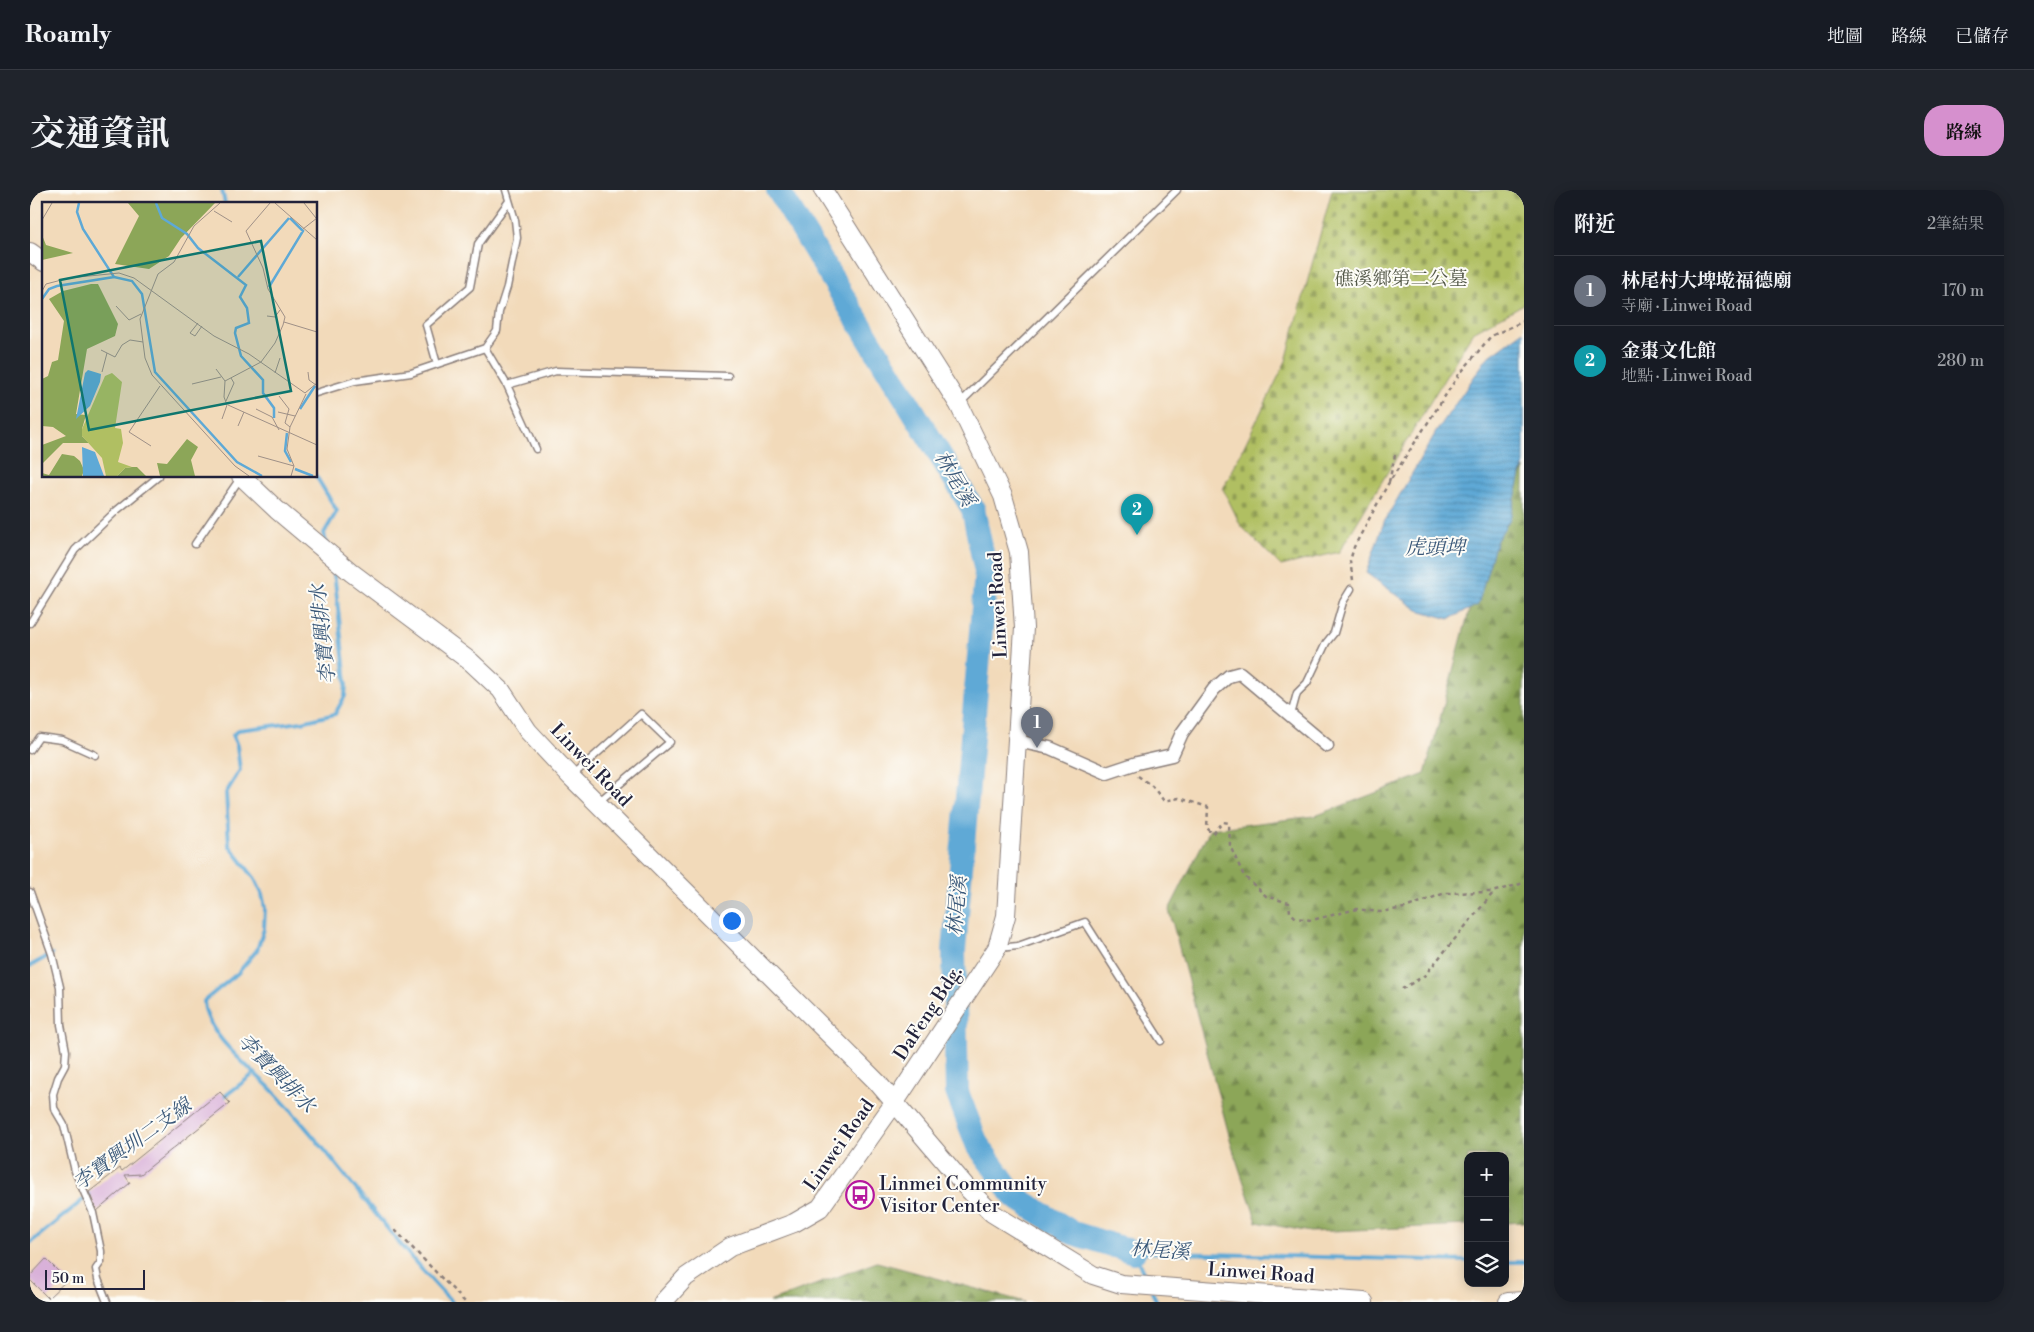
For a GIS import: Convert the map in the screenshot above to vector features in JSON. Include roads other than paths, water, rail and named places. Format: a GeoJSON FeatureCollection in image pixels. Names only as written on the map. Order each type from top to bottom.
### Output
{"type":"FeatureCollection","features":[{"type":"Feature","properties":{"kind":"street","name":"Linwei Road"},"geometry":{"type":"LineString","coordinates":[[823,190],[959,405],[1003,496],[1019,552],[1024,628],[1006,916],[996,948]]}},
{"type":"Feature","properties":{"kind":"street"},"geometry":{"type":"LineString","coordinates":[[30,252],[42,261]]}},
{"type":"Feature","properties":{"kind":"street","name":"Linwei Road"},"geometry":{"type":"LineString","coordinates":[[243,478],[277,510],[352,573],[471,662],[501,690],[528,731],[571,777],[895,1102],[968,1189],[992,1213],[1093,1275],[1121,1284],[1364,1302]]}},
{"type":"Feature","properties":{"kind":"street"},"geometry":{"type":"LineString","coordinates":[[1017,742],[1050,748],[1107,773],[1117,772],[1137,763],[1172,755],[1182,733],[1214,690],[1234,673],[1240,673],[1327,746]]}},
{"type":"Feature","properties":{"kind":"street","name":"DaFeng Bdg."},"geometry":{"type":"LineString","coordinates":[[895,1102],[996,948]]}},
{"type":"Feature","properties":{"kind":"street","name":"Linwei Road"},"geometry":{"type":"LineString","coordinates":[[664,1302],[686,1277],[730,1247],[794,1223],[820,1208],[895,1102]]}},
{"type":"Feature","properties":{"kind":"street"},"geometry":{"type":"LineString","coordinates":[[1508,1302],[1524,1301]]}},
{"type":"Feature","properties":{"kind":"lane"},"geometry":{"type":"LineString","coordinates":[[318,392],[355,381],[410,373],[485,348],[497,331],[499,312],[507,288],[516,238],[515,220],[506,190]]}},
{"type":"Feature","properties":{"kind":"lane"},"geometry":{"type":"LineString","coordinates":[[959,405],[1177,190]]}},
{"type":"Feature","properties":{"kind":"lane"},"geometry":{"type":"LineString","coordinates":[[436,364],[426,325],[470,286],[478,244],[509,201]]}},
{"type":"Feature","properties":{"kind":"lane"},"geometry":{"type":"LineString","coordinates":[[485,348],[507,385],[536,450]]}},
{"type":"Feature","properties":{"kind":"lane"},"geometry":{"type":"LineString","coordinates":[[507,385],[556,371],[728,376]]}},
{"type":"Feature","properties":{"kind":"lane"},"geometry":{"type":"LineString","coordinates":[[30,623],[75,550],[116,511],[157,478]]}},
{"type":"Feature","properties":{"kind":"lane"},"geometry":{"type":"LineString","coordinates":[[196,544],[240,478]]}},
{"type":"Feature","properties":{"kind":"lane"},"geometry":{"type":"LineString","coordinates":[[1292,715],[1297,693],[1307,683],[1326,643],[1334,633],[1342,602],[1351,589]]}},
{"type":"Feature","properties":{"kind":"lane"},"geometry":{"type":"LineString","coordinates":[[571,777],[641,714],[670,742],[596,803]]}},
{"type":"Feature","properties":{"kind":"lane"},"geometry":{"type":"LineString","coordinates":[[30,750],[40,737],[62,740],[95,755]]}},
{"type":"Feature","properties":{"kind":"lane"},"geometry":{"type":"LineString","coordinates":[[30,892],[52,954],[60,987],[61,1025],[66,1051],[65,1065],[53,1094],[54,1108],[64,1125],[75,1171],[93,1213],[101,1251],[101,1262],[96,1269],[98,1280],[107,1302]]}},
{"type":"Feature","properties":{"kind":"lane"},"geometry":{"type":"LineString","coordinates":[[996,948],[1018,946],[1085,922],[1160,1041]]}},
{"type":"Feature","properties":{"kind":"water","name":"虎頭埤"},"geometry":{"type":"Polygon","coordinates":[[[1524,331],[1524,463],[1510,519],[1496,542],[1478,605],[1449,619],[1418,610],[1366,573],[1384,522],[1436,432],[1487,358],[1524,331]]]}},
{"type":"Feature","properties":{"kind":"waterway","name":"李寶興排水"},"geometry":{"type":"LineString","coordinates":[[222,190],[225,202]]}},
{"type":"Feature","properties":{"kind":"waterway","name":"林尾溪"},"geometry":{"type":"LineString","coordinates":[[778,190],[973,509],[986,572],[954,951],[957,1092],[977,1144],[1015,1197],[1073,1233],[1134,1252]]}},
{"type":"Feature","properties":{"kind":"waterway","name":"李寶興排水"},"geometry":{"type":"LineString","coordinates":[[317,478],[337,511],[324,533],[326,543]]}},
{"type":"Feature","properties":{"kind":"waterway","name":"李寶興排水"},"geometry":{"type":"LineString","coordinates":[[331,564],[335,580],[346,683],[345,696],[335,714],[302,722],[238,730],[233,735],[237,746],[240,770],[226,793],[229,845],[255,879],[262,894],[265,908],[264,929],[257,950],[238,973],[204,1001],[206,1013],[219,1037],[293,1113],[405,1250],[452,1302]]}},
{"type":"Feature","properties":{"kind":"waterway"},"geometry":{"type":"LineString","coordinates":[[30,966],[52,954]]}},
{"type":"Feature","properties":{"kind":"waterway","name":"李寶興圳二支線"},"geometry":{"type":"LineString","coordinates":[[221,1099],[255,1073]]}},
{"type":"Feature","properties":{"kind":"waterway","name":"李寶興圳二支線"},"geometry":{"type":"LineString","coordinates":[[30,1243],[94,1191]]}},
{"type":"Feature","properties":{"kind":"waterway","name":"林尾溪"},"geometry":{"type":"LineString","coordinates":[[1147,1281],[1134,1252],[1464,1261]]}},
{"type":"Feature","properties":{"kind":"waterway","name":"林尾溪"},"geometry":{"type":"LineString","coordinates":[[1509,1262],[1524,1262]]}},
{"type":"Feature","properties":{"kind":"waterway"},"geometry":{"type":"LineString","coordinates":[[1152,1292],[1157,1302]]}},
{"type":"Feature","properties":{"kind":"place","name":"金棗文化館"},"geometry":{"type":"Point","coordinates":[1137,535]}},
{"type":"Feature","properties":{"kind":"place","name":"林尾村大埤墘福德廟"},"geometry":{"type":"Point","coordinates":[1037,748]}},
{"type":"Feature","properties":{"kind":"place","name":"Linmei Community Visitor Center"},"geometry":{"type":"Point","coordinates":[860,1195]}},
{"type":"Feature","properties":{"kind":"park label","name":"礁溪鄉第二公墓"},"geometry":{"type":"Point","coordinates":[1401,279]}}]}
